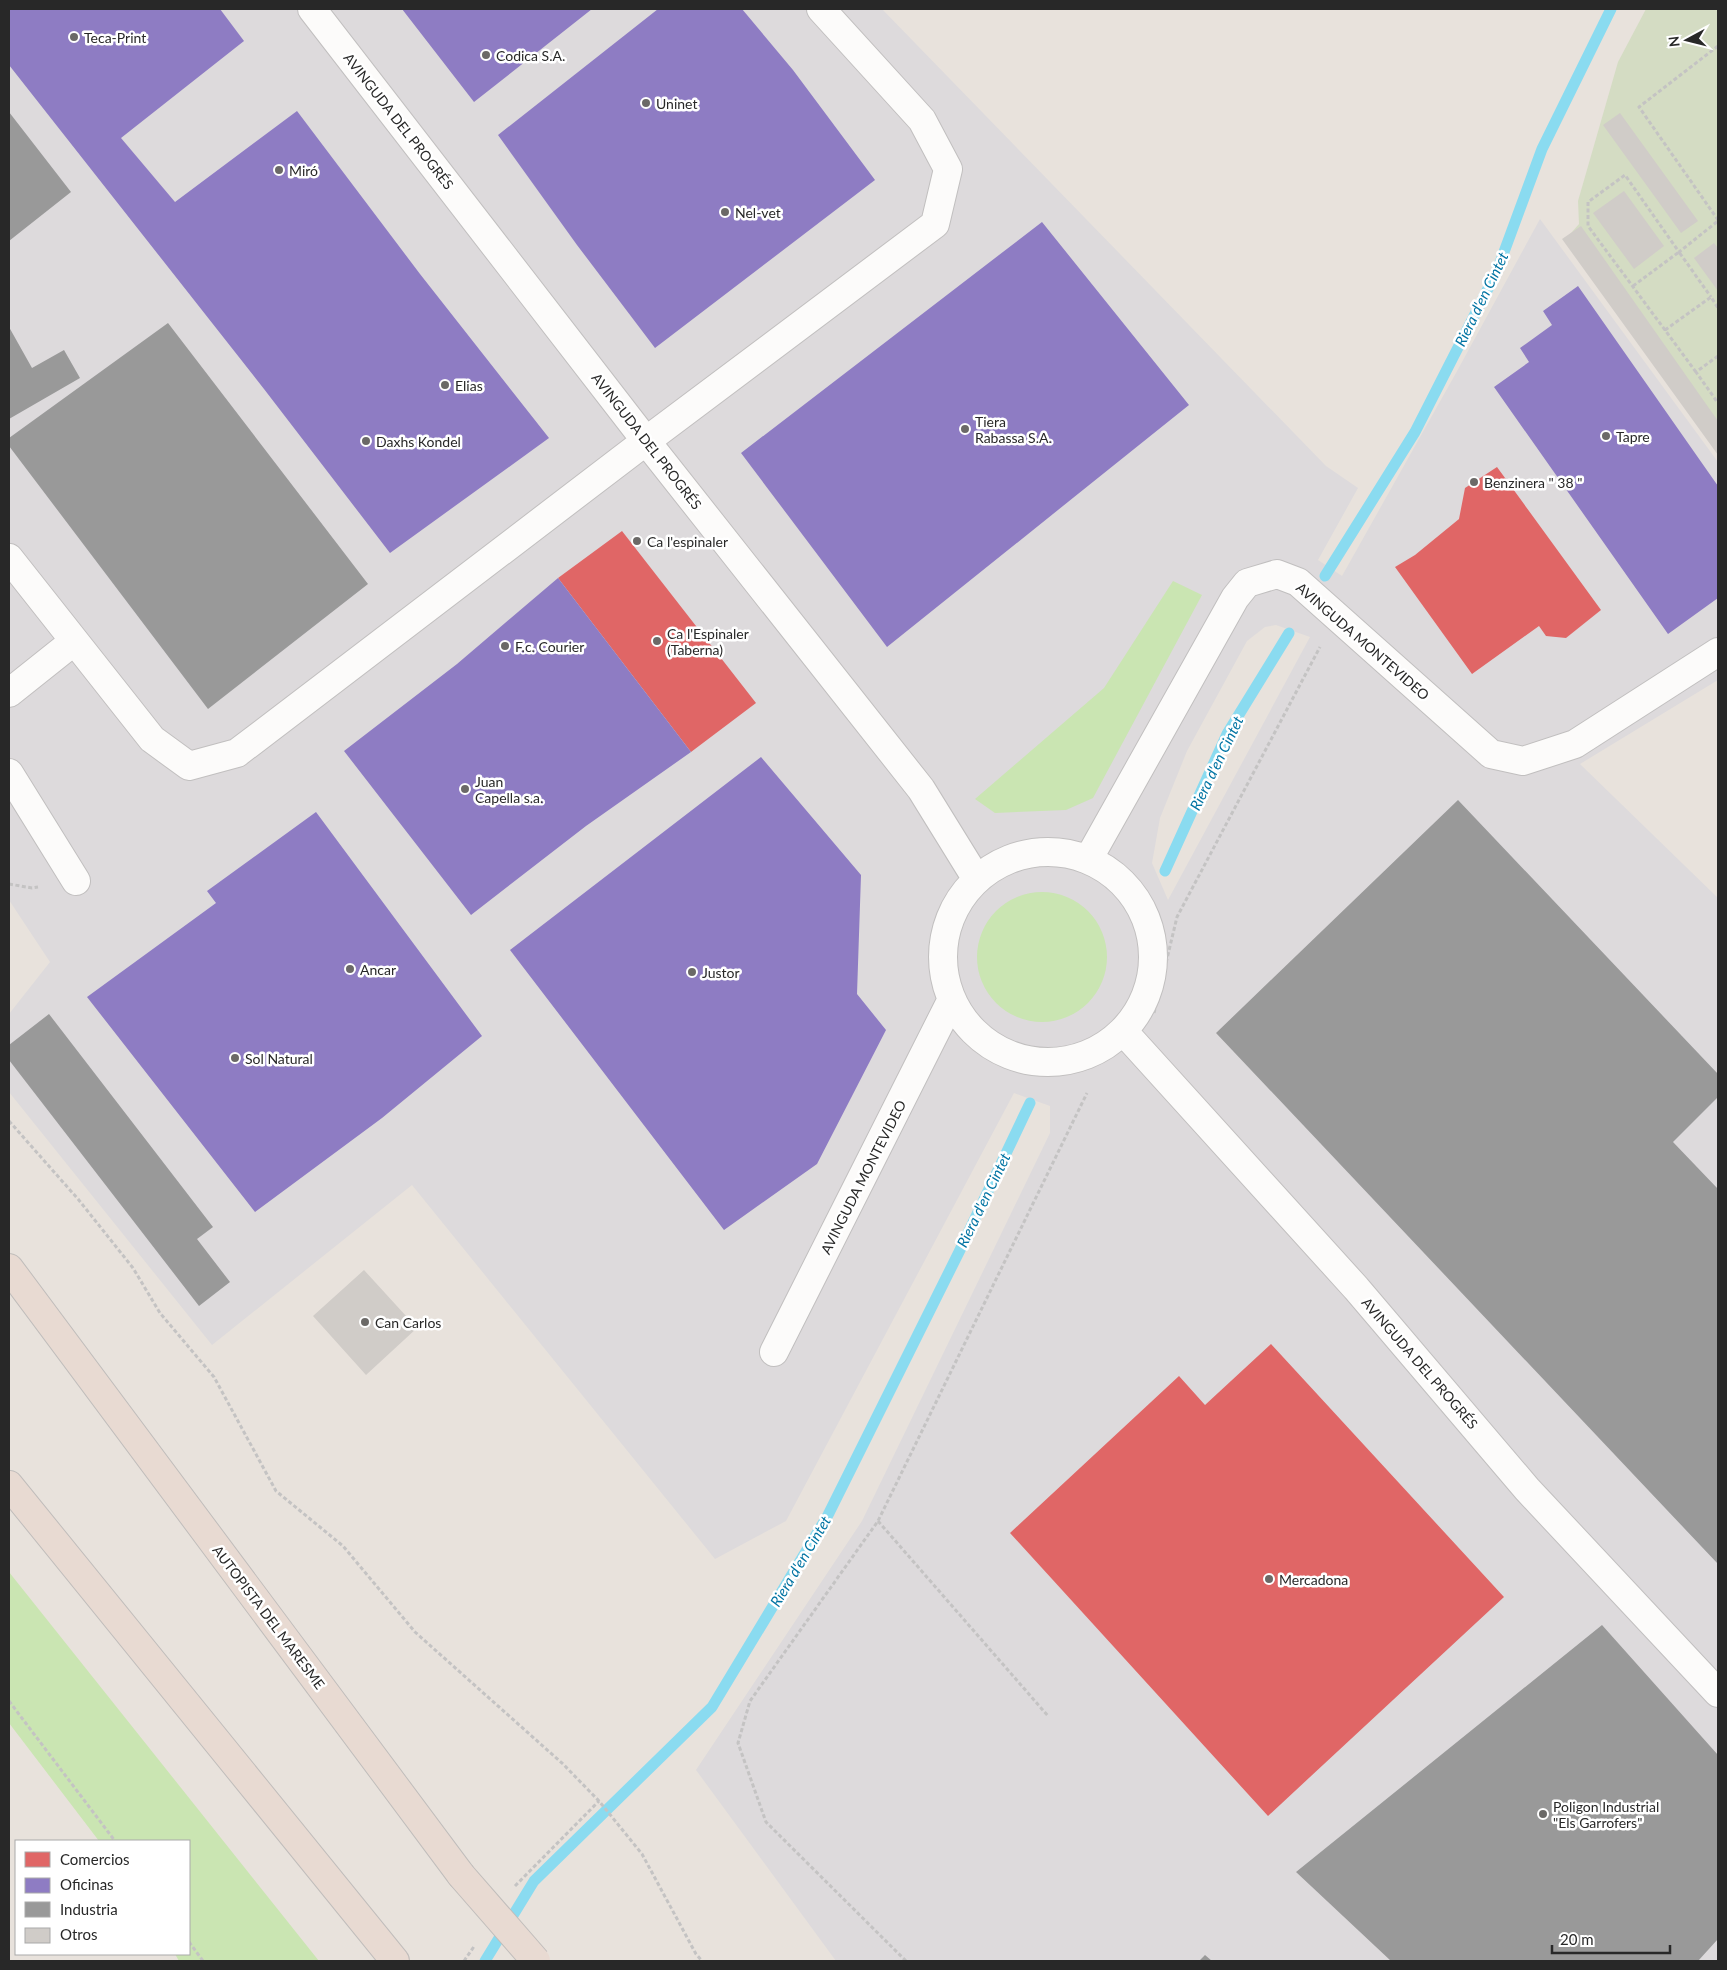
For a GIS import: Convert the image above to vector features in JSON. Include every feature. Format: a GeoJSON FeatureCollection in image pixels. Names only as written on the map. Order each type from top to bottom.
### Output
{"type":"FeatureCollection","features":[{"type":"Feature","properties":{"kind":"highway","name":"AUTOPISTA DEL MARESME"},"geometry":{"type":"LineString","coordinates":[[9,1268],[461,1875],[536,1961]]}},
{"type":"Feature","properties":{"kind":"highway"},"geometry":{"type":"LineString","coordinates":[[9,1484],[395,1961]]}},
{"type":"Feature","properties":{"kind":"street","name":"AVINGUDA DEL PROGRÉS"},"geometry":{"type":"LineString","coordinates":[[312,9],[646,441],[921,789],[976,878]]}},
{"type":"Feature","properties":{"kind":"street"},"geometry":{"type":"LineString","coordinates":[[9,558],[73,642],[152,740],[189,766],[236,753],[935,224],[948,169],[922,120],[821,9]]}},
{"type":"Feature","properties":{"kind":"street","name":"AVINGUDA MONTEVIDEO"},"geometry":{"type":"LineString","coordinates":[[1088,858],[1235,598],[1247,583],[1277,574],[1298,582],[1491,754],[1523,761],[1575,744],[1718,652]]}},
{"type":"Feature","properties":{"kind":"street"},"geometry":{"type":"LineString","coordinates":[[9,693],[73,642]]}},
{"type":"Feature","properties":{"kind":"street"},"geometry":{"type":"LineString","coordinates":[[9,773],[76,881]]}},
{"type":"Feature","properties":{"kind":"street"},"geometry":{"type":"LineString","coordinates":[[1037,850],[1088,858],[1130,889],[1151,929],[1154,966],[1145,1001],[1124,1032],[1082,1057],[1064,1062],[1027,1061],[985,1042],[951,1001],[942,962],[947,924],[976,878],[1002,860],[1037,850]]}},
{"type":"Feature","properties":{"kind":"street","name":"AVINGUDA MONTEVIDEO"},"geometry":{"type":"LineString","coordinates":[[774,1352],[951,1001]]}},
{"type":"Feature","properties":{"kind":"street","name":"AVINGUDA DEL PROGRÉS"},"geometry":{"type":"LineString","coordinates":[[1124,1032],[1356,1288],[1527,1489],[1718,1693]]}},
{"type":"Feature","properties":{"kind":"path"},"geometry":{"type":"LineString","coordinates":[[1633,286],[1718,221],[1639,107],[1718,46]]}},
{"type":"Feature","properties":{"kind":"path"},"geometry":{"type":"LineString","coordinates":[[1718,308],[1625,175],[1588,202],[1588,226],[1718,403]]}},
{"type":"Feature","properties":{"kind":"path"},"geometry":{"type":"LineString","coordinates":[[1665,330],[1711,297]]}},
{"type":"Feature","properties":{"kind":"path"},"geometry":{"type":"LineString","coordinates":[[1696,372],[1718,356]]}},
{"type":"Feature","properties":{"kind":"path"},"geometry":{"type":"LineString","coordinates":[[1144,1055],[1177,917],[1324,639]]}},
{"type":"Feature","properties":{"kind":"path"},"geometry":{"type":"LineString","coordinates":[[906,1961],[766,1822],[738,1743],[750,1701],[878,1521],[1087,1093]]}},
{"type":"Feature","properties":{"kind":"path"},"geometry":{"type":"LineString","coordinates":[[9,1121],[78,1199],[132,1268],[160,1314],[214,1377],[276,1491],[343,1546],[414,1632],[562,1764],[598,1801],[642,1854],[696,1954],[702,1961]]}},
{"type":"Feature","properties":{"kind":"path"},"geometry":{"type":"LineString","coordinates":[[878,1521],[1048,1716]]}},
{"type":"Feature","properties":{"kind":"path"},"geometry":{"type":"LineString","coordinates":[[9,1701],[114,1840]]}},
{"type":"Feature","properties":{"kind":"path"},"geometry":{"type":"LineString","coordinates":[[514,1888],[519,1880],[598,1801]]}},
{"type":"Feature","properties":{"kind":"path"},"geometry":{"type":"LineString","coordinates":[[464,1961],[481,1937]]}},
{"type":"Feature","properties":{"kind":"path"},"geometry":{"type":"LineString","coordinates":[[190,1943],[203,1961]]}},
{"type":"Feature","properties":{"kind":"shaded area"},"geometry":{"type":"Polygon","coordinates":[[[9,9],[882,9],[1326,466],[1358,488],[1318,560],[1342,576],[1540,219],[1718,462],[1718,680],[1580,764],[1718,898],[1718,1961],[836,1961],[696,1770],[862,1521],[1050,1133],[1050,1106],[1014,1093],[786,1521],[715,1559],[412,1185],[212,1345],[9,1092],[9,1014],[50,962],[9,900],[9,9]],[[1276,625],[1265,627],[1247,641],[1187,751],[1160,818],[1152,863],[1168,900],[1310,637],[1276,625]]]}},
{"type":"Feature","properties":{"kind":"green space"},"geometry":{"type":"Polygon","coordinates":[[[1646,9],[1718,9],[1718,450],[1565,240],[1579,224],[1578,201],[1618,62],[1646,9]]]}},
{"type":"Feature","properties":{"kind":"green space"},"geometry":{"type":"Polygon","coordinates":[[[1173,581],[1202,595],[1093,798],[1066,810],[995,813],[975,799],[1104,688],[1173,581]]]}},
{"type":"Feature","properties":{"kind":"green space"},"geometry":{"type":"Polygon","coordinates":[[[1042,892],[1055,893],[1067,897],[1088,911],[1102,932],[1106,944],[1106,970],[1102,982],[1088,1003],[1067,1017],[1055,1021],[1042,1022],[1029,1021],[1017,1017],[996,1003],[982,982],[978,970],[977,957],[978,944],[982,932],[996,911],[1017,897],[1029,893],[1042,892]]]}},
{"type":"Feature","properties":{"kind":"green space"},"geometry":{"type":"Polygon","coordinates":[[[9,1572],[319,1961],[179,1961],[176,1955],[190,1955],[190,1840],[98,1840],[9,1723],[9,1572]]]}},
{"type":"Feature","properties":{"kind":"building: Comercios"},"geometry":{"type":"Polygon","coordinates":[[[1497,467],[1601,610],[1566,638],[1546,636],[1539,626],[1472,674],[1395,567],[1415,555],[1459,519],[1465,488],[1497,467]]]}},
{"type":"Feature","properties":{"kind":"building: Comercios","name":"Ca l'Espinaler (Taberna)"},"geometry":{"type":"Polygon","coordinates":[[[622,531],[756,703],[691,752],[558,578],[622,531]]]}},
{"type":"Feature","properties":{"kind":"building: Comercios","name":"Mercadona"},"geometry":{"type":"Polygon","coordinates":[[[1271,1344],[1504,1597],[1268,1816],[1010,1533],[1179,1376],[1205,1405],[1271,1344]]]}},
{"type":"Feature","properties":{"kind":"building: Oficinas"},"geometry":{"type":"Polygon","coordinates":[[[9,9],[220,9],[244,41],[121,138],[175,202],[297,111],[420,274],[549,438],[390,553],[264,389],[9,65],[9,9]]]}},
{"type":"Feature","properties":{"kind":"building: Oficinas","name":"Codica S.A."},"geometry":{"type":"Polygon","coordinates":[[[402,9],[592,9],[474,102],[402,9]]]}},
{"type":"Feature","properties":{"kind":"building: Oficinas"},"geometry":{"type":"Polygon","coordinates":[[[658,9],[742,9],[793,70],[875,180],[655,348],[577,245],[498,135],[658,9]]]}},
{"type":"Feature","properties":{"kind":"building: Oficinas","name":"Tiera Rabassa S.A."},"geometry":{"type":"Polygon","coordinates":[[[1042,222],[1189,405],[887,647],[741,453],[1042,222]]]}},
{"type":"Feature","properties":{"kind":"building: Oficinas","name":"Tapre"},"geometry":{"type":"Polygon","coordinates":[[[1578,286],[1718,486],[1718,598],[1668,634],[1494,387],[1529,362],[1520,348],[1552,325],[1543,311],[1578,286]]]}},
{"type":"Feature","properties":{"kind":"building: Oficinas"},"geometry":{"type":"Polygon","coordinates":[[[558,578],[691,752],[586,826],[471,915],[344,751],[457,664],[558,578]]]}},
{"type":"Feature","properties":{"kind":"building: Oficinas","name":"Justor"},"geometry":{"type":"Polygon","coordinates":[[[761,757],[861,875],[857,994],[886,1030],[817,1164],[724,1230],[510,950],[761,757]]]}},
{"type":"Feature","properties":{"kind":"building: Oficinas"},"geometry":{"type":"Polygon","coordinates":[[[316,812],[482,1036],[382,1118],[255,1212],[87,997],[216,903],[207,891],[316,812]]]}},
{"type":"Feature","properties":{"kind":"building: Industria"},"geometry":{"type":"Polygon","coordinates":[[[9,112],[71,192],[9,241],[9,112]]]}},
{"type":"Feature","properties":{"kind":"building: Industria"},"geometry":{"type":"Polygon","coordinates":[[[168,323],[368,584],[208,709],[9,446],[9,438],[168,323]]]}},
{"type":"Feature","properties":{"kind":"building: Industria"},"geometry":{"type":"Polygon","coordinates":[[[9,327],[32,368],[64,350],[80,378],[9,419],[9,327]]]}},
{"type":"Feature","properties":{"kind":"building: Industria"},"geometry":{"type":"Polygon","coordinates":[[[1458,800],[1718,1074],[1718,1097],[1673,1142],[1718,1189],[1718,1564],[1216,1033],[1458,800]]]}},
{"type":"Feature","properties":{"kind":"building: Industria"},"geometry":{"type":"Polygon","coordinates":[[[49,1014],[213,1227],[197,1239],[230,1282],[199,1306],[9,1060],[9,1045],[49,1014]]]}},
{"type":"Feature","properties":{"kind":"building: Industria","name":"Poligon Industrial \"Els Garrofers\""},"geometry":{"type":"Polygon","coordinates":[[[1602,1625],[1718,1755],[1718,1939],[1698,1961],[1391,1961],[1296,1872],[1602,1625]]]}},
{"type":"Feature","properties":{"kind":"building: Industria"},"geometry":{"type":"Polygon","coordinates":[[[1205,1955],[1212,1961],[1199,1961],[1205,1955]]]}},
{"type":"Feature","properties":{"kind":"building: Otros"},"geometry":{"type":"Polygon","coordinates":[[[1620,113],[1698,221],[1681,233],[1603,125],[1620,113]]]}},
{"type":"Feature","properties":{"kind":"building: Otros"},"geometry":{"type":"Polygon","coordinates":[[[1624,191],[1664,246],[1634,269],[1593,213],[1624,191]]]}},
{"type":"Feature","properties":{"kind":"building: Otros"},"geometry":{"type":"Polygon","coordinates":[[[1581,226],[1718,421],[1718,455],[1562,239],[1581,226]]]}},
{"type":"Feature","properties":{"kind":"building: Otros"},"geometry":{"type":"Polygon","coordinates":[[[1714,243],[1718,248],[1718,291],[1694,258],[1714,243]]]}},
{"type":"Feature","properties":{"kind":"building: Otros","name":"Can Carlos"},"geometry":{"type":"Polygon","coordinates":[[[364,1270],[417,1328],[366,1375],[313,1316],[364,1270]]]}},
{"type":"Feature","properties":{"kind":"waterway","name":"Riera d'en Cintet"},"geometry":{"type":"LineString","coordinates":[[1325,576],[1415,432],[1497,271],[1542,149],[1611,9]]}},
{"type":"Feature","properties":{"kind":"waterway","name":"Riera d'en Cintet"},"geometry":{"type":"LineString","coordinates":[[1165,871],[1227,734],[1289,633]]}},
{"type":"Feature","properties":{"kind":"waterway","name":"Riera d'en Cintet"},"geometry":{"type":"LineString","coordinates":[[485,1961],[534,1881],[712,1707],[828,1515],[959,1252],[1030,1103]]}},
{"type":"Feature","properties":{"kind":"place","name":"Teca-Print"},"geometry":{"type":"Point","coordinates":[74,37]}},
{"type":"Feature","properties":{"kind":"place","name":"Codica S.A."},"geometry":{"type":"Point","coordinates":[486,55]}},
{"type":"Feature","properties":{"kind":"place","name":"Uninet"},"geometry":{"type":"Point","coordinates":[646,103]}},
{"type":"Feature","properties":{"kind":"place","name":"Miró"},"geometry":{"type":"Point","coordinates":[279,170]}},
{"type":"Feature","properties":{"kind":"place","name":"Nel-vet"},"geometry":{"type":"Point","coordinates":[725,212]}},
{"type":"Feature","properties":{"kind":"place","name":"Elias"},"geometry":{"type":"Point","coordinates":[445,385]}},
{"type":"Feature","properties":{"kind":"place","name":"Tiera Rabassa S.A."},"geometry":{"type":"Point","coordinates":[965,429]}},
{"type":"Feature","properties":{"kind":"place","name":"Tapre"},"geometry":{"type":"Point","coordinates":[1606,436]}},
{"type":"Feature","properties":{"kind":"place","name":"Daxhs Kondel"},"geometry":{"type":"Point","coordinates":[366,441]}},
{"type":"Feature","properties":{"kind":"place","name":"Benzinera \" 38 \""},"geometry":{"type":"Point","coordinates":[1474,482]}},
{"type":"Feature","properties":{"kind":"place","name":"Ca l'espinaler"},"geometry":{"type":"Point","coordinates":[637,541]}},
{"type":"Feature","properties":{"kind":"place","name":"Ca l'Espinaler (Taberna)"},"geometry":{"type":"Point","coordinates":[657,641]}},
{"type":"Feature","properties":{"kind":"place","name":"F.c. Courier"},"geometry":{"type":"Point","coordinates":[505,646]}},
{"type":"Feature","properties":{"kind":"place","name":"Juan Capella s.a."},"geometry":{"type":"Point","coordinates":[465,789]}},
{"type":"Feature","properties":{"kind":"place","name":"Ancar"},"geometry":{"type":"Point","coordinates":[350,969]}},
{"type":"Feature","properties":{"kind":"place","name":"Justor"},"geometry":{"type":"Point","coordinates":[692,972]}},
{"type":"Feature","properties":{"kind":"place","name":"Sol Natural"},"geometry":{"type":"Point","coordinates":[235,1058]}},
{"type":"Feature","properties":{"kind":"place","name":"Can Carlos"},"geometry":{"type":"Point","coordinates":[365,1322]}},
{"type":"Feature","properties":{"kind":"place","name":"Mercadona"},"geometry":{"type":"Point","coordinates":[1269,1579]}},
{"type":"Feature","properties":{"kind":"place","name":"Poligon Industrial \"Els Garrofers\""},"geometry":{"type":"Point","coordinates":[1543,1814]}}]}
